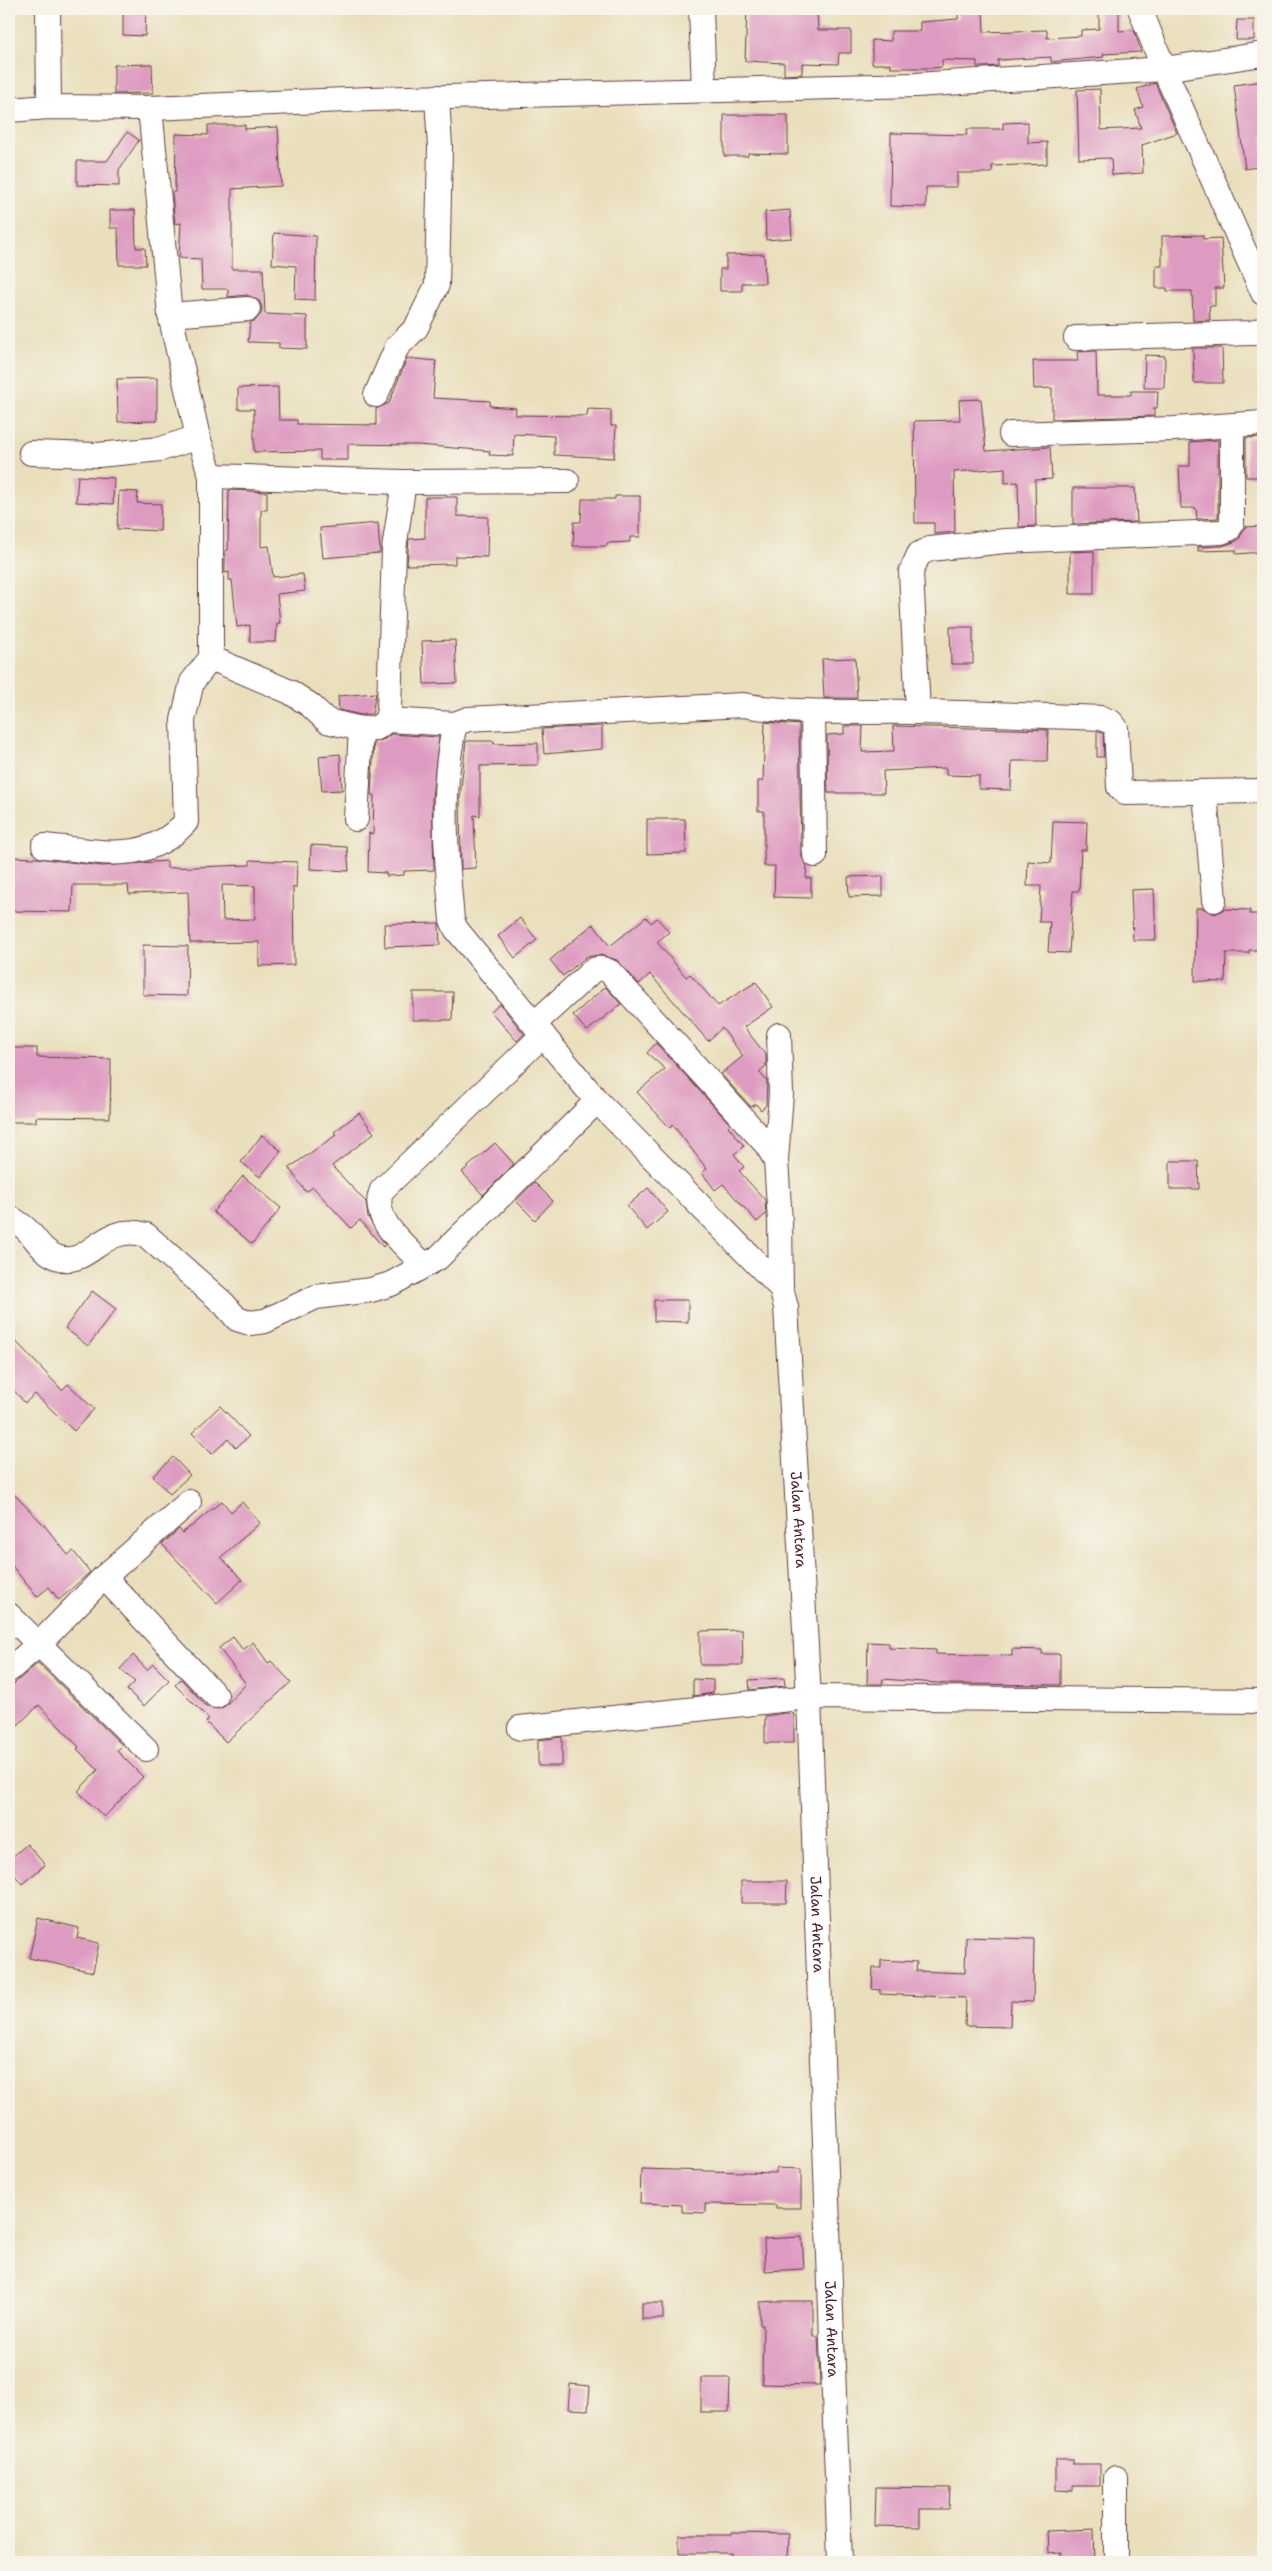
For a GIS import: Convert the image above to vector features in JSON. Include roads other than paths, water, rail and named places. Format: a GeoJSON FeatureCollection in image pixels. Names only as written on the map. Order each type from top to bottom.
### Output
{"type":"FeatureCollection","features":[{"type":"Feature","properties":{"kind":"street"},"geometry":{"type":"LineString","coordinates":[[48,9],[49,107]]}},
{"type":"Feature","properties":{"kind":"street"},"geometry":{"type":"LineString","coordinates":[[701,9],[704,90]]}},
{"type":"Feature","properties":{"kind":"street"},"geometry":{"type":"LineString","coordinates":[[1140,9],[1263,293]]}},
{"type":"Feature","properties":{"kind":"street"},"geometry":{"type":"LineString","coordinates":[[9,110],[49,107],[150,108],[437,97],[916,85],[1164,68],[1263,54]]}},
{"type":"Feature","properties":{"kind":"street"},"geometry":{"type":"LineString","coordinates":[[376,396],[397,347],[416,328],[437,285],[440,148],[437,97]]}},
{"type":"Feature","properties":{"kind":"street"},"geometry":{"type":"LineString","coordinates":[[44,846],[130,853],[158,845],[175,834],[186,822],[183,720],[192,682],[211,658],[211,476],[198,437],[170,315],[150,108]]}},
{"type":"Feature","properties":{"kind":"street"},"geometry":{"type":"LineString","coordinates":[[170,315],[248,309]]}},
{"type":"Feature","properties":{"kind":"street"},"geometry":{"type":"LineString","coordinates":[[1076,338],[1253,333],[1263,329]]}},
{"type":"Feature","properties":{"kind":"street"},"geometry":{"type":"LineString","coordinates":[[1011,434],[1232,426],[1263,423]]}},
{"type":"Feature","properties":{"kind":"street"},"geometry":{"type":"LineString","coordinates":[[918,712],[911,572],[919,554],[930,549],[1005,541],[1221,532],[1229,528],[1232,522],[1232,426]]}},
{"type":"Feature","properties":{"kind":"street"},"geometry":{"type":"LineString","coordinates":[[31,453],[98,454],[161,449],[198,437]]}},
{"type":"Feature","properties":{"kind":"street"},"geometry":{"type":"LineString","coordinates":[[211,476],[404,482],[567,481]]}},
{"type":"Feature","properties":{"kind":"street"},"geometry":{"type":"LineString","coordinates":[[387,720],[394,549],[404,482]]}},
{"type":"Feature","properties":{"kind":"street"},"geometry":{"type":"LineString","coordinates":[[211,658],[290,692],[310,705],[327,721],[361,728],[377,728],[387,720],[455,724],[468,719],[743,705],[779,711],[918,712],[1101,718],[1111,722],[1116,728],[1120,787],[1125,794],[1263,791]]}},
{"type":"Feature","properties":{"kind":"street"},"geometry":{"type":"LineString","coordinates":[[812,712],[815,855]]}},
{"type":"Feature","properties":{"kind":"street"},"geometry":{"type":"LineString","coordinates":[[455,724],[448,771],[444,819],[452,920],[456,929],[597,1101],[781,1288]]}},
{"type":"Feature","properties":{"kind":"street"},"geometry":{"type":"LineString","coordinates":[[356,819],[361,728]]}},
{"type":"Feature","properties":{"kind":"street"},"geometry":{"type":"LineString","coordinates":[[1205,792],[1214,900]]}},
{"type":"Feature","properties":{"kind":"street"},"geometry":{"type":"LineString","coordinates":[[424,1266],[384,1222],[378,1200],[382,1190],[538,1030],[590,972],[603,968],[610,972],[766,1144],[776,1160]]}},
{"type":"Feature","properties":{"kind":"street","name":"Jalan Antara"},"geometry":{"type":"LineString","coordinates":[[779,1035],[781,1094],[776,1160],[780,1222],[781,1288],[786,1307],[809,1698],[840,2562]]}},
{"type":"Feature","properties":{"kind":"street"},"geometry":{"type":"LineString","coordinates":[[9,1217],[28,1230],[37,1244],[57,1257],[79,1258],[116,1233],[134,1231],[146,1235],[224,1304],[237,1319],[250,1323],[265,1321],[316,1296],[372,1290],[392,1284],[438,1258],[597,1101]]}},
{"type":"Feature","properties":{"kind":"street"},"geometry":{"type":"LineString","coordinates":[[9,1670],[39,1644],[104,1577],[189,1502]]}},
{"type":"Feature","properties":{"kind":"street"},"geometry":{"type":"LineString","coordinates":[[104,1577],[216,1696]]}},
{"type":"Feature","properties":{"kind":"street"},"geometry":{"type":"LineString","coordinates":[[9,1615],[146,1749]]}},
{"type":"Feature","properties":{"kind":"street"},"geometry":{"type":"LineString","coordinates":[[520,1728],[809,1698],[1263,1701]]}},
{"type":"Feature","properties":{"kind":"street"},"geometry":{"type":"LineString","coordinates":[[1116,2478],[1116,2562]]}}]}
